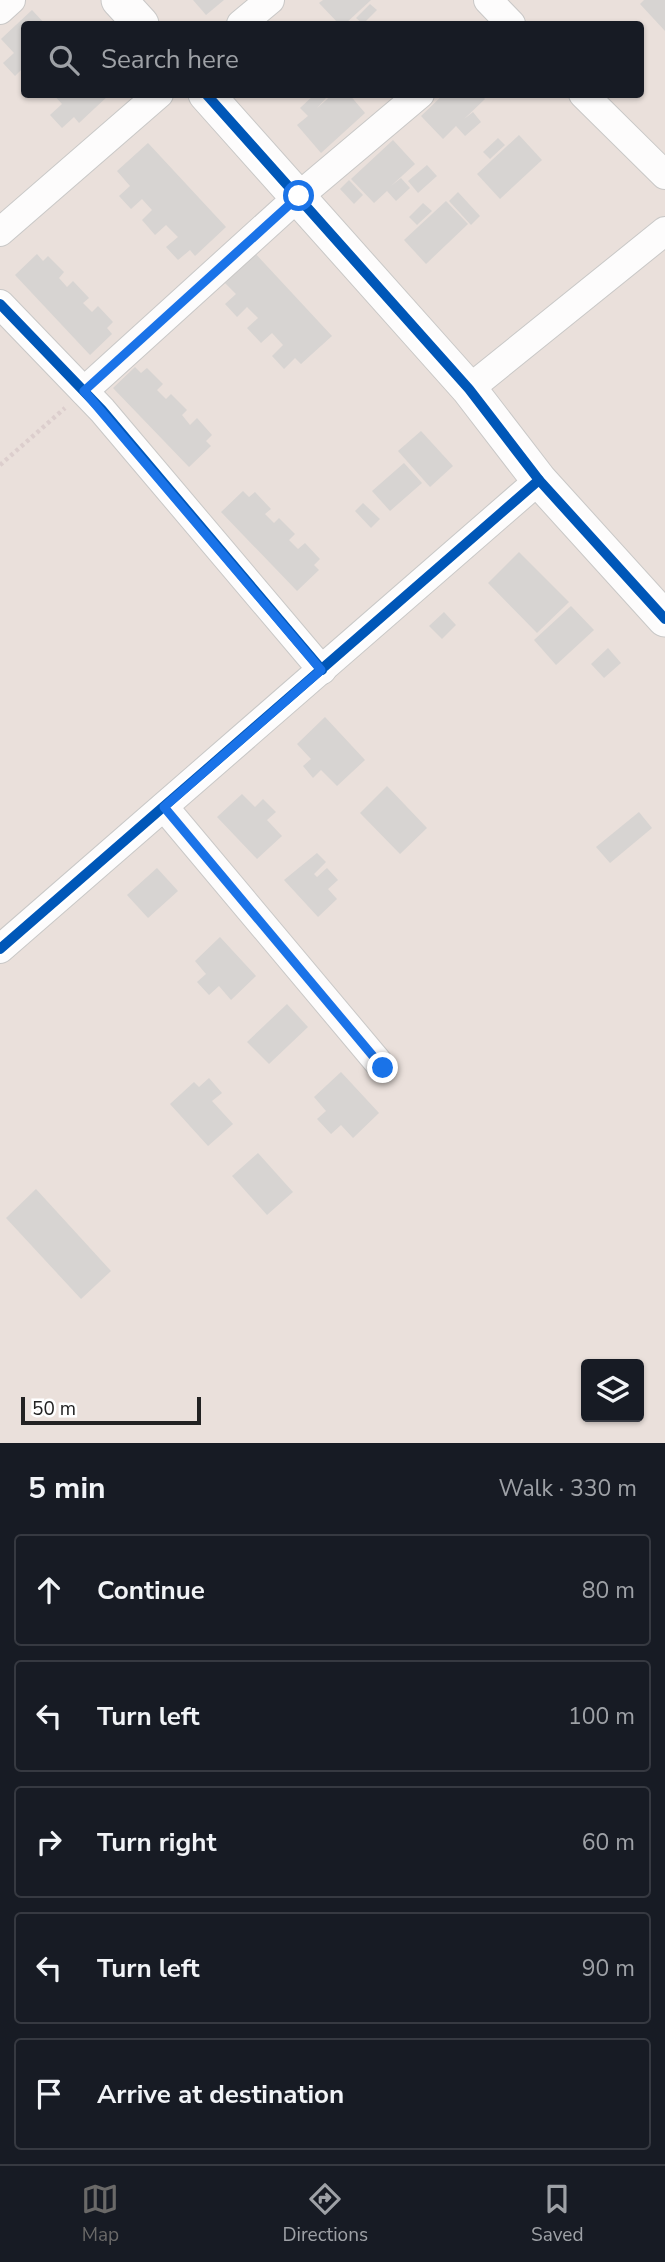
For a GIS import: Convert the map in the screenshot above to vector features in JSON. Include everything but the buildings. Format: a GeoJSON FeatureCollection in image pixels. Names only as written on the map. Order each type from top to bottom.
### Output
{"type":"FeatureCollection","features":[{"type":"Feature","properties":{"kind":"street"},"geometry":{"type":"LineString","coordinates":[[0,10],[11,0]]}},
{"type":"Feature","properties":{"kind":"street"},"geometry":{"type":"LineString","coordinates":[[119,0],[138,21]]}},
{"type":"Feature","properties":{"kind":"street"},"geometry":{"type":"LineString","coordinates":[[245,21],[270,0]]}},
{"type":"Feature","properties":{"kind":"street"},"geometry":{"type":"LineString","coordinates":[[488,0],[505,21]]}},
{"type":"Feature","properties":{"kind":"street"},"geometry":{"type":"LineString","coordinates":[[0,232],[154,98]]}},
{"type":"Feature","properties":{"kind":"street"},"geometry":{"type":"LineString","coordinates":[[210,98],[469,390],[539,480],[665,619]]}},
{"type":"Feature","properties":{"kind":"street"},"geometry":{"type":"LineString","coordinates":[[84,391],[299,196],[415,98]]}},
{"type":"Feature","properties":{"kind":"street"},"geometry":{"type":"LineString","coordinates":[[587,98],[665,174]]}},
{"type":"Feature","properties":{"kind":"street"},"geometry":{"type":"LineString","coordinates":[[469,390],[665,231]]}},
{"type":"Feature","properties":{"kind":"street"},"geometry":{"type":"LineString","coordinates":[[0,304],[84,391],[321,670]]}},
{"type":"Feature","properties":{"kind":"street"},"geometry":{"type":"LineString","coordinates":[[0,950],[539,480]]}},
{"type":"Feature","properties":{"kind":"street"},"geometry":{"type":"LineString","coordinates":[[164,807],[383,1068]]}},
{"type":"Feature","properties":{"kind":"path"},"geometry":{"type":"LineString","coordinates":[[0,465],[84,391]]}},
{"type":"Feature","properties":{"kind":"shaded area"},"geometry":{"type":"Polygon","coordinates":[[[0,0],[665,0],[665,1443],[0,1443],[0,0]]]}},
{"type":"Feature","properties":{"kind":"cycle path"},"geometry":{"type":"LineString","coordinates":[[210,98],[469,389],[539,480],[665,619]]}},
{"type":"Feature","properties":{"kind":"cycle path"},"geometry":{"type":"LineString","coordinates":[[0,304],[102,410],[322,670]]}},
{"type":"Feature","properties":{"kind":"cycle path"},"geometry":{"type":"LineString","coordinates":[[0,949],[539,480]]}},
{"type":"Feature","properties":{"kind":"route"},"geometry":{"type":"LineString","coordinates":[[299,196],[84,391],[321,670],[164,807],[383,1068]]}}]}
